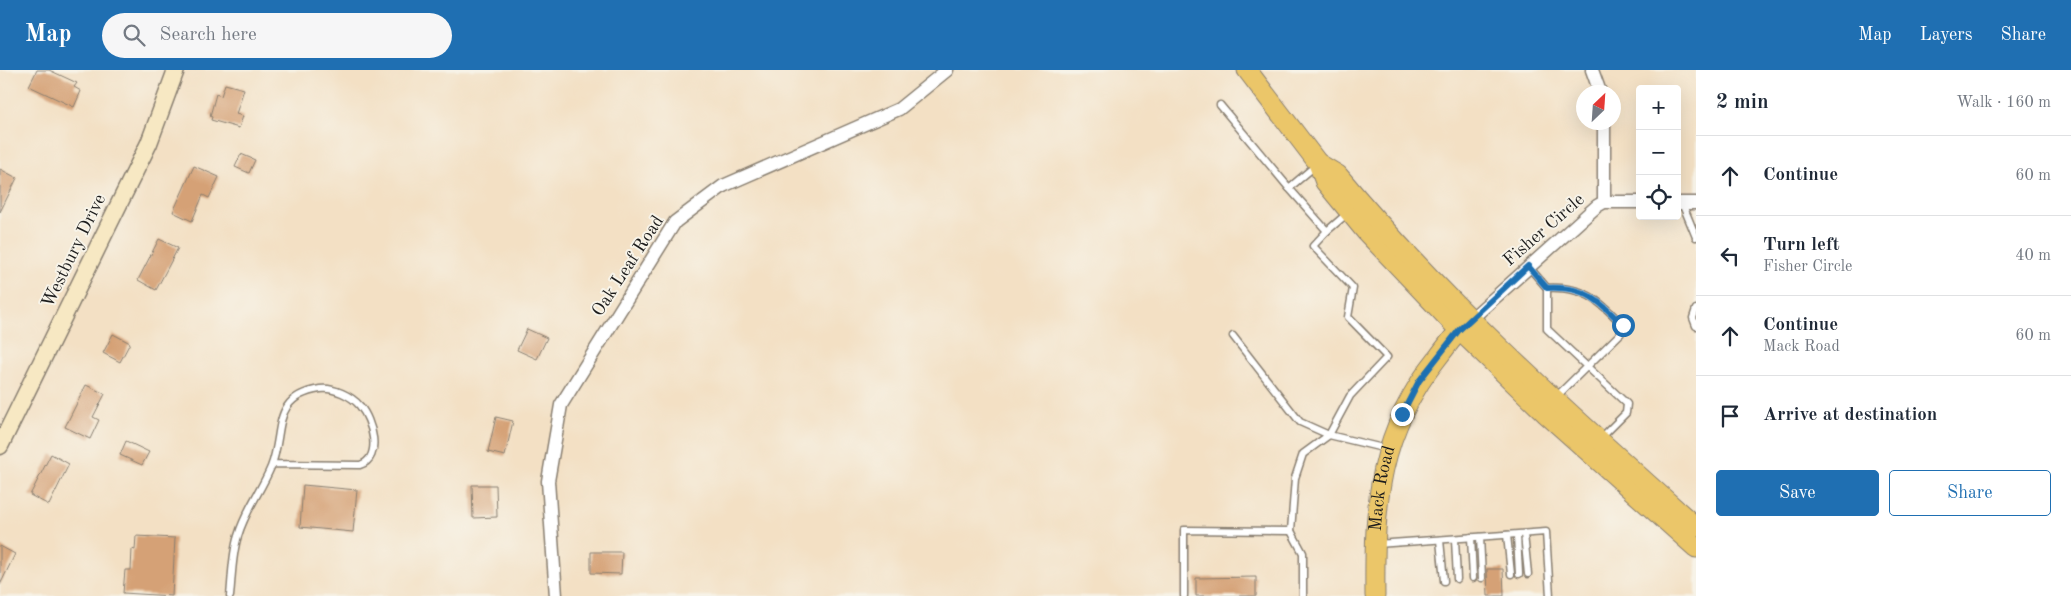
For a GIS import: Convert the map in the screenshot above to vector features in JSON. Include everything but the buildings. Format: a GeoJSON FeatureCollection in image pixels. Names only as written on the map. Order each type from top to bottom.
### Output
{"type":"FeatureCollection","features":[{"type":"Feature","properties":{"kind":"main road"},"geometry":{"type":"LineString","coordinates":[[1247,70],[1318,163],[1325,182],[1349,212],[1465,324],[1601,464],[1696,548]]}},
{"type":"Feature","properties":{"kind":"main road"},"geometry":{"type":"LineString","coordinates":[[1318,163],[1338,175],[1407,253],[1465,324],[1554,399],[1696,526]]}},
{"type":"Feature","properties":{"kind":"main road","name":"Mack Road"},"geometry":{"type":"LineString","coordinates":[[1375,596],[1375,544],[1379,490],[1388,449],[1419,381],[1465,324]]}},
{"type":"Feature","properties":{"kind":"street","name":"Westbury Drive"},"geometry":{"type":"LineString","coordinates":[[0,446],[149,143],[176,70]]}},
{"type":"Feature","properties":{"kind":"street","name":"Oak Leaf Road"},"geometry":{"type":"LineString","coordinates":[[556,596],[548,481],[561,405],[675,222],[722,186],[899,109],[947,70]]}},
{"type":"Feature","properties":{"kind":"street"},"geometry":{"type":"LineString","coordinates":[[1592,70],[1597,85]]}},
{"type":"Feature","properties":{"kind":"street","name":"Fisher Circle"},"geometry":{"type":"LineString","coordinates":[[1465,324],[1528,266],[1604,202],[1604,130]]}},
{"type":"Feature","properties":{"kind":"street"},"geometry":{"type":"LineString","coordinates":[[1604,202],[1636,202]]}},
{"type":"Feature","properties":{"kind":"street"},"geometry":{"type":"LineString","coordinates":[[1681,202],[1696,203]]}},
{"type":"Feature","properties":{"kind":"lane"},"geometry":{"type":"LineString","coordinates":[[1220,105],[1327,231]]}},
{"type":"Feature","properties":{"kind":"lane"},"geometry":{"type":"LineString","coordinates":[[1289,188],[1318,163]]}},
{"type":"Feature","properties":{"kind":"lane"},"geometry":{"type":"LineString","coordinates":[[1681,206],[1696,236]]}},
{"type":"Feature","properties":{"kind":"lane"},"geometry":{"type":"LineString","coordinates":[[1303,596],[1304,553],[1291,531],[1295,478],[1303,454],[1329,435],[1350,396],[1387,358],[1348,317],[1353,288],[1313,246],[1349,212]]}},
{"type":"Feature","properties":{"kind":"lane"},"geometry":{"type":"LineString","coordinates":[[1528,266],[1547,288],[1548,329],[1627,404],[1626,412],[1599,440]]}},
{"type":"Feature","properties":{"kind":"lane"},"geometry":{"type":"LineString","coordinates":[[1547,288],[1568,287],[1598,300],[1623,325],[1621,333],[1554,399]]}},
{"type":"Feature","properties":{"kind":"lane"},"geometry":{"type":"LineString","coordinates":[[1696,309],[1693,318],[1696,326]]}},
{"type":"Feature","properties":{"kind":"lane"},"geometry":{"type":"LineString","coordinates":[[1233,336],[1300,422],[1329,435],[1388,449]]}},
{"type":"Feature","properties":{"kind":"lane"},"geometry":{"type":"LineString","coordinates":[[230,596],[237,536],[272,464],[286,406],[292,399],[305,392],[326,389],[345,395],[357,402],[367,414],[373,440],[371,458],[367,463],[360,465],[272,464]]}},
{"type":"Feature","properties":{"kind":"lane"},"geometry":{"type":"LineString","coordinates":[[1184,596],[1184,530],[1291,531]]}},
{"type":"Feature","properties":{"kind":"lane"},"geometry":{"type":"LineString","coordinates":[[1375,544],[1546,532],[1550,596]]}},
{"type":"Feature","properties":{"kind":"lane"},"geometry":{"type":"LineString","coordinates":[[1520,534],[1528,574]]}},
{"type":"Feature","properties":{"kind":"lane"},"geometry":{"type":"LineString","coordinates":[[1519,574],[1520,534]]}},
{"type":"Feature","properties":{"kind":"lane"},"geometry":{"type":"LineString","coordinates":[[1507,535],[1510,574]]}},
{"type":"Feature","properties":{"kind":"lane"},"geometry":{"type":"LineString","coordinates":[[1480,537],[1482,578]]}},
{"type":"Feature","properties":{"kind":"lane"},"geometry":{"type":"LineString","coordinates":[[1471,538],[1473,578]]}},
{"type":"Feature","properties":{"kind":"lane"},"geometry":{"type":"LineString","coordinates":[[1455,539],[1458,579]]}},
{"type":"Feature","properties":{"kind":"lane"},"geometry":{"type":"LineString","coordinates":[[1440,540],[1444,581]]}},
{"type":"Feature","properties":{"kind":"route"},"geometry":{"type":"LineString","coordinates":[[1402,414],[1419,381],[1459,330],[1528,266],[1547,288],[1568,287],[1598,300],[1623,325]]}}]}
